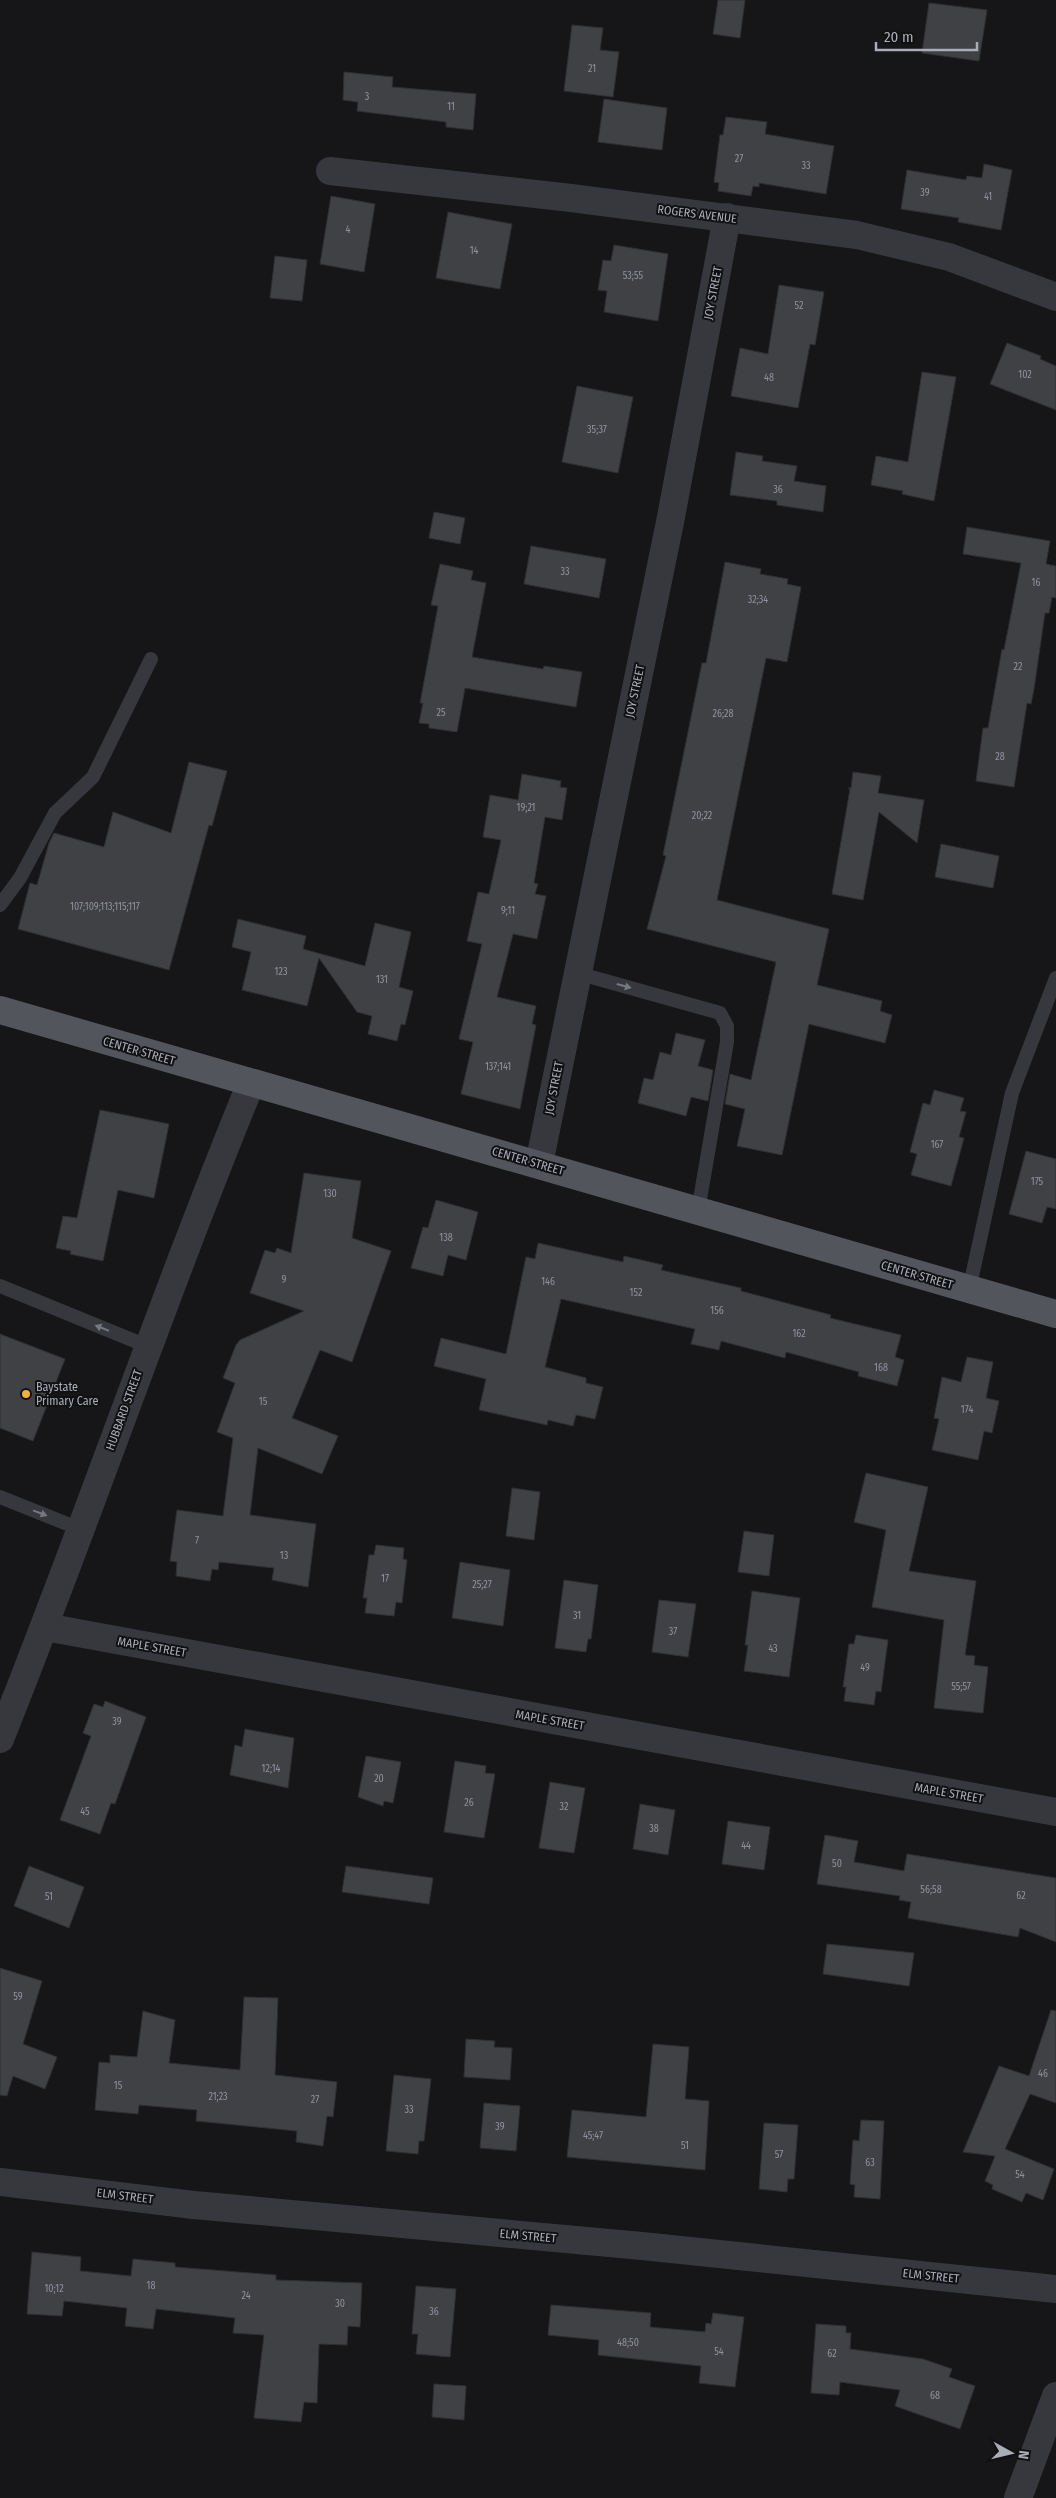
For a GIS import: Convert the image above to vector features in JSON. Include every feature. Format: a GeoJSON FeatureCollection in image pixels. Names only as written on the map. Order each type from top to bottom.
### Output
{"type":"FeatureCollection","features":[{"type":"Feature","properties":{"kind":"main road","name":"CENTER STREET"},"geometry":{"type":"LineString","coordinates":[[0,1010],[1056,1314]]}},
{"type":"Feature","properties":{"kind":"street","name":"ROGERS AVENUE"},"geometry":{"type":"LineString","coordinates":[[330,171],[727,217],[857,235],[940,255],[1056,297]]}},
{"type":"Feature","properties":{"kind":"street","name":"JOY STREET"},"geometry":{"type":"LineString","coordinates":[[539,1164],[671,517],[727,217]]}},
{"type":"Feature","properties":{"kind":"street","name":"HUBBARD STREET"},"geometry":{"type":"LineString","coordinates":[[0,1739],[45,1627],[147,1346],[251,1083]]}},
{"type":"Feature","properties":{"kind":"street","name":"MAPLE STREET"},"geometry":{"type":"LineString","coordinates":[[45,1627],[1056,1812]]}},
{"type":"Feature","properties":{"kind":"street","name":"ELM STREET"},"geometry":{"type":"LineString","coordinates":[[0,2182],[194,2205],[632,2245],[1056,2289]]}},
{"type":"Feature","properties":{"kind":"street"},"geometry":{"type":"LineString","coordinates":[[1018,2498],[1056,2396]]}},
{"type":"Feature","properties":{"kind":"lane"},"geometry":{"type":"LineString","coordinates":[[0,905],[20,878],[56,813],[92,777],[151,659]]}},
{"type":"Feature","properties":{"kind":"lane"},"geometry":{"type":"LineString","coordinates":[[577,973],[720,1013],[727,1026],[728,1042],[698,1211]]}},
{"type":"Feature","properties":{"kind":"lane"},"geometry":{"type":"LineString","coordinates":[[969,1290],[1012,1093],[1056,978]]}},
{"type":"Feature","properties":{"kind":"lane"},"geometry":{"type":"LineString","coordinates":[[0,1286],[147,1346]]}},
{"type":"Feature","properties":{"kind":"lane"},"geometry":{"type":"LineString","coordinates":[[0,1497],[80,1529]]}},
{"type":"Feature","properties":{"kind":"building"},"geometry":{"type":"Polygon","coordinates":[[[718,0],[745,0],[740,38],[713,34],[718,0]]]}},
{"type":"Feature","properties":{"kind":"building"},"geometry":{"type":"Polygon","coordinates":[[[929,3],[987,10],[979,61],[922,53],[929,3]]]}},
{"type":"Feature","properties":{"kind":"building"},"geometry":{"type":"Polygon","coordinates":[[[572,25],[603,28],[600,50],[619,52],[613,97],[564,91],[572,25]]]}},
{"type":"Feature","properties":{"kind":"building"},"geometry":{"type":"Polygon","coordinates":[[[344,72],[393,77],[392,87],[476,94],[473,130],[446,127],[446,122],[357,111],[358,102],[343,100],[344,72]]]}},
{"type":"Feature","properties":{"kind":"building"},"geometry":{"type":"Polygon","coordinates":[[[604,99],[667,108],[662,150],[598,142],[604,99]]]}},
{"type":"Feature","properties":{"kind":"building"},"geometry":{"type":"Polygon","coordinates":[[[726,117],[767,122],[765,134],[834,146],[826,194],[759,183],[759,187],[753,186],[751,196],[718,191],[719,183],[714,182],[720,135],[723,135],[726,117]]]}},
{"type":"Feature","properties":{"kind":"building"},"geometry":{"type":"Polygon","coordinates":[[[984,164],[1012,170],[1001,230],[958,222],[959,218],[901,209],[907,170],[966,180],[967,176],[982,178],[984,164]]]}},
{"type":"Feature","properties":{"kind":"building"},"geometry":{"type":"Polygon","coordinates":[[[331,196],[375,204],[364,272],[320,264],[331,196]]]}},
{"type":"Feature","properties":{"kind":"building"},"geometry":{"type":"Polygon","coordinates":[[[448,212],[512,224],[500,289],[436,278],[448,212]]]}},
{"type":"Feature","properties":{"kind":"building"},"geometry":{"type":"Polygon","coordinates":[[[614,245],[668,254],[658,321],[604,312],[607,291],[598,290],[603,260],[611,261],[614,245]]]}},
{"type":"Feature","properties":{"kind":"building"},"geometry":{"type":"Polygon","coordinates":[[[275,256],[307,260],[302,301],[270,298],[275,256]]]}},
{"type":"Feature","properties":{"kind":"building"},"geometry":{"type":"Polygon","coordinates":[[[779,285],[824,292],[815,345],[810,344],[798,408],[731,396],[740,348],[768,354],[779,285]]]}},
{"type":"Feature","properties":{"kind":"building"},"geometry":{"type":"Polygon","coordinates":[[[1007,343],[1041,356],[1040,359],[1056,366],[1056,410],[990,384],[1007,343]]]}},
{"type":"Feature","properties":{"kind":"building"},"geometry":{"type":"Polygon","coordinates":[[[922,372],[956,377],[934,501],[902,494],[903,491],[871,485],[876,456],[908,462],[922,372]]]}},
{"type":"Feature","properties":{"kind":"building"},"geometry":{"type":"Polygon","coordinates":[[[577,386],[633,397],[618,473],[562,462],[577,386]]]}},
{"type":"Feature","properties":{"kind":"building"},"geometry":{"type":"Polygon","coordinates":[[[736,452],[763,456],[762,461],[797,466],[794,481],[826,486],[823,512],[777,505],[777,501],[730,495],[736,452]]]}},
{"type":"Feature","properties":{"kind":"building"},"geometry":{"type":"Polygon","coordinates":[[[434,512],[465,518],[460,544],[429,538],[434,512]]]}},
{"type":"Feature","properties":{"kind":"building"},"geometry":{"type":"Polygon","coordinates":[[[967,527],[1050,541],[1046,564],[1056,566],[1056,598],[1052,597],[1049,613],[1045,613],[1034,689],[1031,704],[1027,703],[1014,787],[976,781],[983,728],[988,728],[1002,649],[1004,650],[1021,563],[963,554],[967,527]]]}},
{"type":"Feature","properties":{"kind":"building"},"geometry":{"type":"Polygon","coordinates":[[[531,546],[606,559],[599,598],[524,584],[531,546]]]}},
{"type":"Feature","properties":{"kind":"building"},"geometry":{"type":"Polygon","coordinates":[[[725,562],[761,569],[760,574],[788,579],[787,584],[801,587],[787,662],[766,658],[717,900],[829,929],[817,985],[882,1001],[880,1011],[892,1015],[885,1043],[809,1024],[782,1155],[737,1146],[745,1109],[725,1104],[730,1074],[751,1080],[776,962],[647,929],[666,856],[663,855],[702,663],[706,663],[725,562]]]}},
{"type":"Feature","properties":{"kind":"building"},"geometry":{"type":"Polygon","coordinates":[[[440,564],[473,571],[471,580],[486,583],[472,657],[543,669],[544,666],[582,672],[576,707],[465,688],[457,732],[429,728],[429,724],[419,723],[423,703],[420,703],[438,606],[431,605],[440,564]]]}},
{"type":"Feature","properties":{"kind":"building"},"geometry":{"type":"Polygon","coordinates":[[[189,762],[227,771],[212,826],[209,825],[169,970],[18,929],[30,883],[37,885],[49,843],[54,833],[104,847],[113,812],[171,833],[189,762]]]}},
{"type":"Feature","properties":{"kind":"building"},"geometry":{"type":"Polygon","coordinates":[[[853,772],[881,776],[878,793],[924,800],[917,843],[879,812],[863,900],[832,894],[850,789],[848,788],[851,788],[853,772]]]}},
{"type":"Feature","properties":{"kind":"building"},"geometry":{"type":"Polygon","coordinates":[[[522,774],[561,781],[560,787],[567,788],[562,820],[545,817],[534,883],[538,884],[535,894],[546,896],[537,939],[513,934],[497,997],[536,1006],[532,1024],[536,1025],[520,1109],[461,1094],[473,1042],[459,1039],[482,944],[467,941],[478,892],[489,894],[501,840],[483,837],[490,795],[518,800],[522,774]]]}},
{"type":"Feature","properties":{"kind":"building"},"geometry":{"type":"Polygon","coordinates":[[[941,844],[999,856],[993,888],[935,877],[941,844]]]}},
{"type":"Feature","properties":{"kind":"building"},"geometry":{"type":"Polygon","coordinates":[[[238,919],[306,936],[303,949],[365,966],[375,923],[411,932],[399,987],[413,991],[405,1025],[401,1024],[397,1041],[368,1034],[372,1016],[357,1012],[319,958],[307,1006],[242,990],[251,952],[232,947],[238,919]]]}},
{"type":"Feature","properties":{"kind":"building"},"geometry":{"type":"Polygon","coordinates":[[[676,1033],[705,1040],[698,1066],[713,1070],[708,1101],[691,1097],[686,1116],[638,1103],[644,1078],[653,1080],[660,1052],[671,1055],[676,1033]]]}},
{"type":"Feature","properties":{"kind":"building"},"geometry":{"type":"Polygon","coordinates":[[[934,1090],[964,1098],[960,1111],[966,1112],[959,1137],[964,1138],[951,1186],[911,1175],[917,1154],[910,1152],[923,1103],[930,1105],[934,1090]]]}},
{"type":"Feature","properties":{"kind":"building"},"geometry":{"type":"Polygon","coordinates":[[[100,1110],[169,1124],[154,1198],[118,1190],[103,1261],[70,1254],[71,1251],[56,1248],[63,1216],[77,1218],[100,1110]]]}},
{"type":"Feature","properties":{"kind":"building"},"geometry":{"type":"Polygon","coordinates":[[[1026,1151],[1056,1159],[1056,1209],[1047,1207],[1042,1223],[1009,1214],[1026,1151]]]}},
{"type":"Feature","properties":{"kind":"building"},"geometry":{"type":"Polygon","coordinates":[[[304,1173],[361,1181],[352,1238],[391,1251],[352,1362],[320,1350],[292,1418],[338,1436],[322,1474],[258,1448],[250,1515],[316,1524],[308,1587],[272,1580],[274,1568],[219,1562],[218,1570],[212,1569],[210,1581],[176,1576],[177,1562],[170,1561],[177,1510],[223,1516],[233,1438],[217,1432],[235,1383],[223,1378],[236,1345],[240,1340],[304,1311],[250,1293],[265,1250],[275,1253],[277,1248],[291,1253],[304,1173]]]}},
{"type":"Feature","properties":{"kind":"building"},"geometry":{"type":"Polygon","coordinates":[[[436,1200],[478,1212],[466,1260],[448,1255],[443,1276],[411,1268],[423,1227],[428,1228],[436,1200]]]}},
{"type":"Feature","properties":{"kind":"building"},"geometry":{"type":"Polygon","coordinates":[[[538,1243],[623,1262],[624,1256],[663,1265],[661,1270],[741,1288],[741,1291],[831,1315],[830,1318],[901,1335],[895,1357],[904,1360],[897,1386],[858,1376],[859,1372],[786,1352],[785,1358],[721,1341],[719,1350],[691,1344],[695,1329],[561,1299],[545,1367],[586,1378],[586,1383],[603,1387],[595,1419],[576,1415],[573,1426],[548,1420],[547,1425],[479,1410],[486,1379],[434,1366],[441,1338],[506,1354],[526,1257],[535,1259],[538,1243]]]}},
{"type":"Feature","properties":{"kind":"building","name":"Baystate Primary Care"},"geometry":{"type":"Polygon","coordinates":[[[0,1334],[65,1359],[33,1441],[0,1428],[0,1334]]]}},
{"type":"Feature","properties":{"kind":"building"},"geometry":{"type":"Polygon","coordinates":[[[967,1357],[993,1362],[986,1398],[999,1401],[992,1433],[984,1431],[978,1460],[932,1450],[939,1419],[934,1418],[942,1377],[961,1382],[967,1357]]]}},
{"type":"Feature","properties":{"kind":"building"},"geometry":{"type":"Polygon","coordinates":[[[866,1473],[928,1487],[909,1571],[976,1581],[965,1655],[975,1656],[974,1665],[988,1667],[983,1713],[934,1708],[944,1620],[872,1607],[886,1530],[854,1522],[866,1473]]]}},
{"type":"Feature","properties":{"kind":"building"},"geometry":{"type":"Polygon","coordinates":[[[512,1488],[540,1492],[534,1540],[506,1536],[512,1488]]]}},
{"type":"Feature","properties":{"kind":"building"},"geometry":{"type":"Polygon","coordinates":[[[744,1531],[774,1535],[769,1576],[738,1572],[744,1531]]]}},
{"type":"Feature","properties":{"kind":"building"},"geometry":{"type":"Polygon","coordinates":[[[376,1545],[404,1548],[403,1559],[407,1560],[402,1603],[396,1602],[394,1616],[365,1613],[367,1598],[363,1598],[369,1555],[374,1555],[376,1545]]]}},
{"type":"Feature","properties":{"kind":"building"},"geometry":{"type":"Polygon","coordinates":[[[460,1562],[510,1570],[503,1626],[452,1618],[460,1562]]]}},
{"type":"Feature","properties":{"kind":"building"},"geometry":{"type":"Polygon","coordinates":[[[564,1580],[598,1585],[591,1639],[588,1639],[586,1652],[555,1648],[564,1580]]]}},
{"type":"Feature","properties":{"kind":"building"},"geometry":{"type":"Polygon","coordinates":[[[752,1591],[800,1598],[789,1677],[744,1671],[748,1645],[745,1645],[752,1591]]]}},
{"type":"Feature","properties":{"kind":"building"},"geometry":{"type":"Polygon","coordinates":[[[659,1600],[696,1604],[688,1657],[652,1652],[659,1600]]]}},
{"type":"Feature","properties":{"kind":"building"},"geometry":{"type":"Polygon","coordinates":[[[856,1635],[888,1640],[881,1692],[876,1691],[874,1705],[844,1701],[846,1687],[843,1687],[849,1644],[854,1644],[856,1635]]]}},
{"type":"Feature","properties":{"kind":"building"},"geometry":{"type":"Polygon","coordinates":[[[105,1701],[146,1717],[115,1804],[111,1803],[100,1834],[60,1820],[91,1736],[83,1733],[94,1704],[103,1707],[105,1701]]]}},
{"type":"Feature","properties":{"kind":"building"},"geometry":{"type":"Polygon","coordinates":[[[245,1729],[294,1738],[288,1788],[230,1775],[235,1745],[242,1747],[245,1729]]]}},
{"type":"Feature","properties":{"kind":"building"},"geometry":{"type":"Polygon","coordinates":[[[366,1756],[401,1762],[393,1803],[384,1801],[383,1806],[358,1797],[366,1756]]]}},
{"type":"Feature","properties":{"kind":"building"},"geometry":{"type":"Polygon","coordinates":[[[455,1761],[486,1766],[485,1773],[495,1774],[484,1838],[444,1832],[455,1761]]]}},
{"type":"Feature","properties":{"kind":"building"},"geometry":{"type":"Polygon","coordinates":[[[550,1782],[585,1788],[574,1853],[539,1848],[550,1782]]]}},
{"type":"Feature","properties":{"kind":"building"},"geometry":{"type":"Polygon","coordinates":[[[640,1804],[675,1810],[668,1855],[633,1849],[640,1804]]]}},
{"type":"Feature","properties":{"kind":"building"},"geometry":{"type":"Polygon","coordinates":[[[728,1821],[770,1827],[764,1870],[722,1864],[728,1821]]]}},
{"type":"Feature","properties":{"kind":"building"},"geometry":{"type":"Polygon","coordinates":[[[825,1835],[858,1841],[854,1862],[904,1871],[907,1854],[1056,1878],[1056,1942],[1020,1928],[1018,1937],[908,1918],[911,1902],[899,1900],[900,1896],[817,1884],[825,1835]]]}},
{"type":"Feature","properties":{"kind":"building"},"geometry":{"type":"Polygon","coordinates":[[[29,1866],[84,1887],[69,1928],[14,1906],[29,1866]]]}},
{"type":"Feature","properties":{"kind":"building"},"geometry":{"type":"Polygon","coordinates":[[[346,1866],[433,1878],[429,1904],[342,1892],[346,1866]]]}},
{"type":"Feature","properties":{"kind":"building"},"geometry":{"type":"Polygon","coordinates":[[[827,1944],[914,1953],[909,1986],[823,1974],[827,1944]]]}},
{"type":"Feature","properties":{"kind":"building"},"geometry":{"type":"Polygon","coordinates":[[[0,1968],[42,1981],[23,2044],[57,2057],[45,2089],[13,2076],[7,2096],[0,2095],[0,1968]]]}},
{"type":"Feature","properties":{"kind":"building"},"geometry":{"type":"Polygon","coordinates":[[[244,1997],[278,1998],[275,2075],[337,2082],[333,2117],[327,2116],[323,2146],[296,2142],[297,2131],[196,2121],[197,2110],[139,2105],[138,2114],[95,2110],[99,2062],[110,2063],[110,2055],[137,2057],[143,2011],[175,2020],[169,2063],[240,2070],[244,1997]]]}},
{"type":"Feature","properties":{"kind":"building"},"geometry":{"type":"Polygon","coordinates":[[[1051,2010],[1056,2011],[1056,2103],[1030,2094],[1005,2149],[1054,2169],[1043,2200],[1026,2193],[1022,2202],[992,2189],[993,2185],[985,2181],[995,2156],[963,2152],[999,2066],[1029,2076],[1051,2010]]]}},
{"type":"Feature","properties":{"kind":"building"},"geometry":{"type":"Polygon","coordinates":[[[466,2039],[495,2041],[494,2047],[512,2048],[510,2080],[464,2077],[466,2039]]]}},
{"type":"Feature","properties":{"kind":"building"},"geometry":{"type":"Polygon","coordinates":[[[653,2044],[689,2047],[685,2099],[709,2101],[705,2170],[567,2157],[572,2110],[646,2117],[653,2044]]]}},
{"type":"Feature","properties":{"kind":"building"},"geometry":{"type":"Polygon","coordinates":[[[394,2075],[431,2079],[424,2141],[419,2141],[418,2154],[386,2151],[394,2075]]]}},
{"type":"Feature","properties":{"kind":"building"},"geometry":{"type":"Polygon","coordinates":[[[484,2103],[520,2106],[516,2151],[480,2148],[484,2103]]]}},
{"type":"Feature","properties":{"kind":"building"},"geometry":{"type":"Polygon","coordinates":[[[861,2120],[884,2121],[880,2199],[854,2197],[855,2185],[850,2184],[853,2140],[859,2141],[861,2120]]]}},
{"type":"Feature","properties":{"kind":"building"},"geometry":{"type":"Polygon","coordinates":[[[764,2123],[798,2125],[794,2179],[788,2179],[787,2192],[759,2189],[764,2123]]]}},
{"type":"Feature","properties":{"kind":"building"},"geometry":{"type":"Polygon","coordinates":[[[32,2252],[81,2257],[80,2271],[131,2276],[133,2259],[175,2263],[175,2267],[276,2275],[276,2280],[362,2283],[360,2327],[348,2326],[347,2345],[319,2344],[317,2403],[304,2402],[301,2422],[254,2418],[264,2335],[233,2333],[235,2318],[156,2309],[153,2329],[125,2326],[127,2308],[64,2301],[62,2316],[27,2314],[32,2252]]]}},
{"type":"Feature","properties":{"kind":"building"},"geometry":{"type":"Polygon","coordinates":[[[416,2286],[456,2289],[450,2357],[416,2354],[418,2334],[412,2334],[416,2286]]]}},
{"type":"Feature","properties":{"kind":"building"},"geometry":{"type":"Polygon","coordinates":[[[551,2305],[651,2313],[650,2327],[705,2332],[706,2323],[711,2324],[713,2313],[744,2317],[735,2387],[699,2383],[701,2366],[598,2355],[599,2340],[548,2335],[551,2305]]]}},
{"type":"Feature","properties":{"kind":"building"},"geometry":{"type":"Polygon","coordinates":[[[816,2324],[846,2326],[846,2333],[851,2333],[850,2349],[923,2359],[952,2369],[949,2377],[975,2386],[960,2429],[895,2406],[900,2390],[840,2382],[839,2395],[811,2393],[816,2324]]]}},
{"type":"Feature","properties":{"kind":"building"},"geometry":{"type":"Polygon","coordinates":[[[434,2384],[466,2386],[464,2420],[432,2417],[434,2384]]]}},
{"type":"Feature","properties":{"kind":"place","name":"Baystate Primary Care"},"geometry":{"type":"Point","coordinates":[26,1394]}}]}
